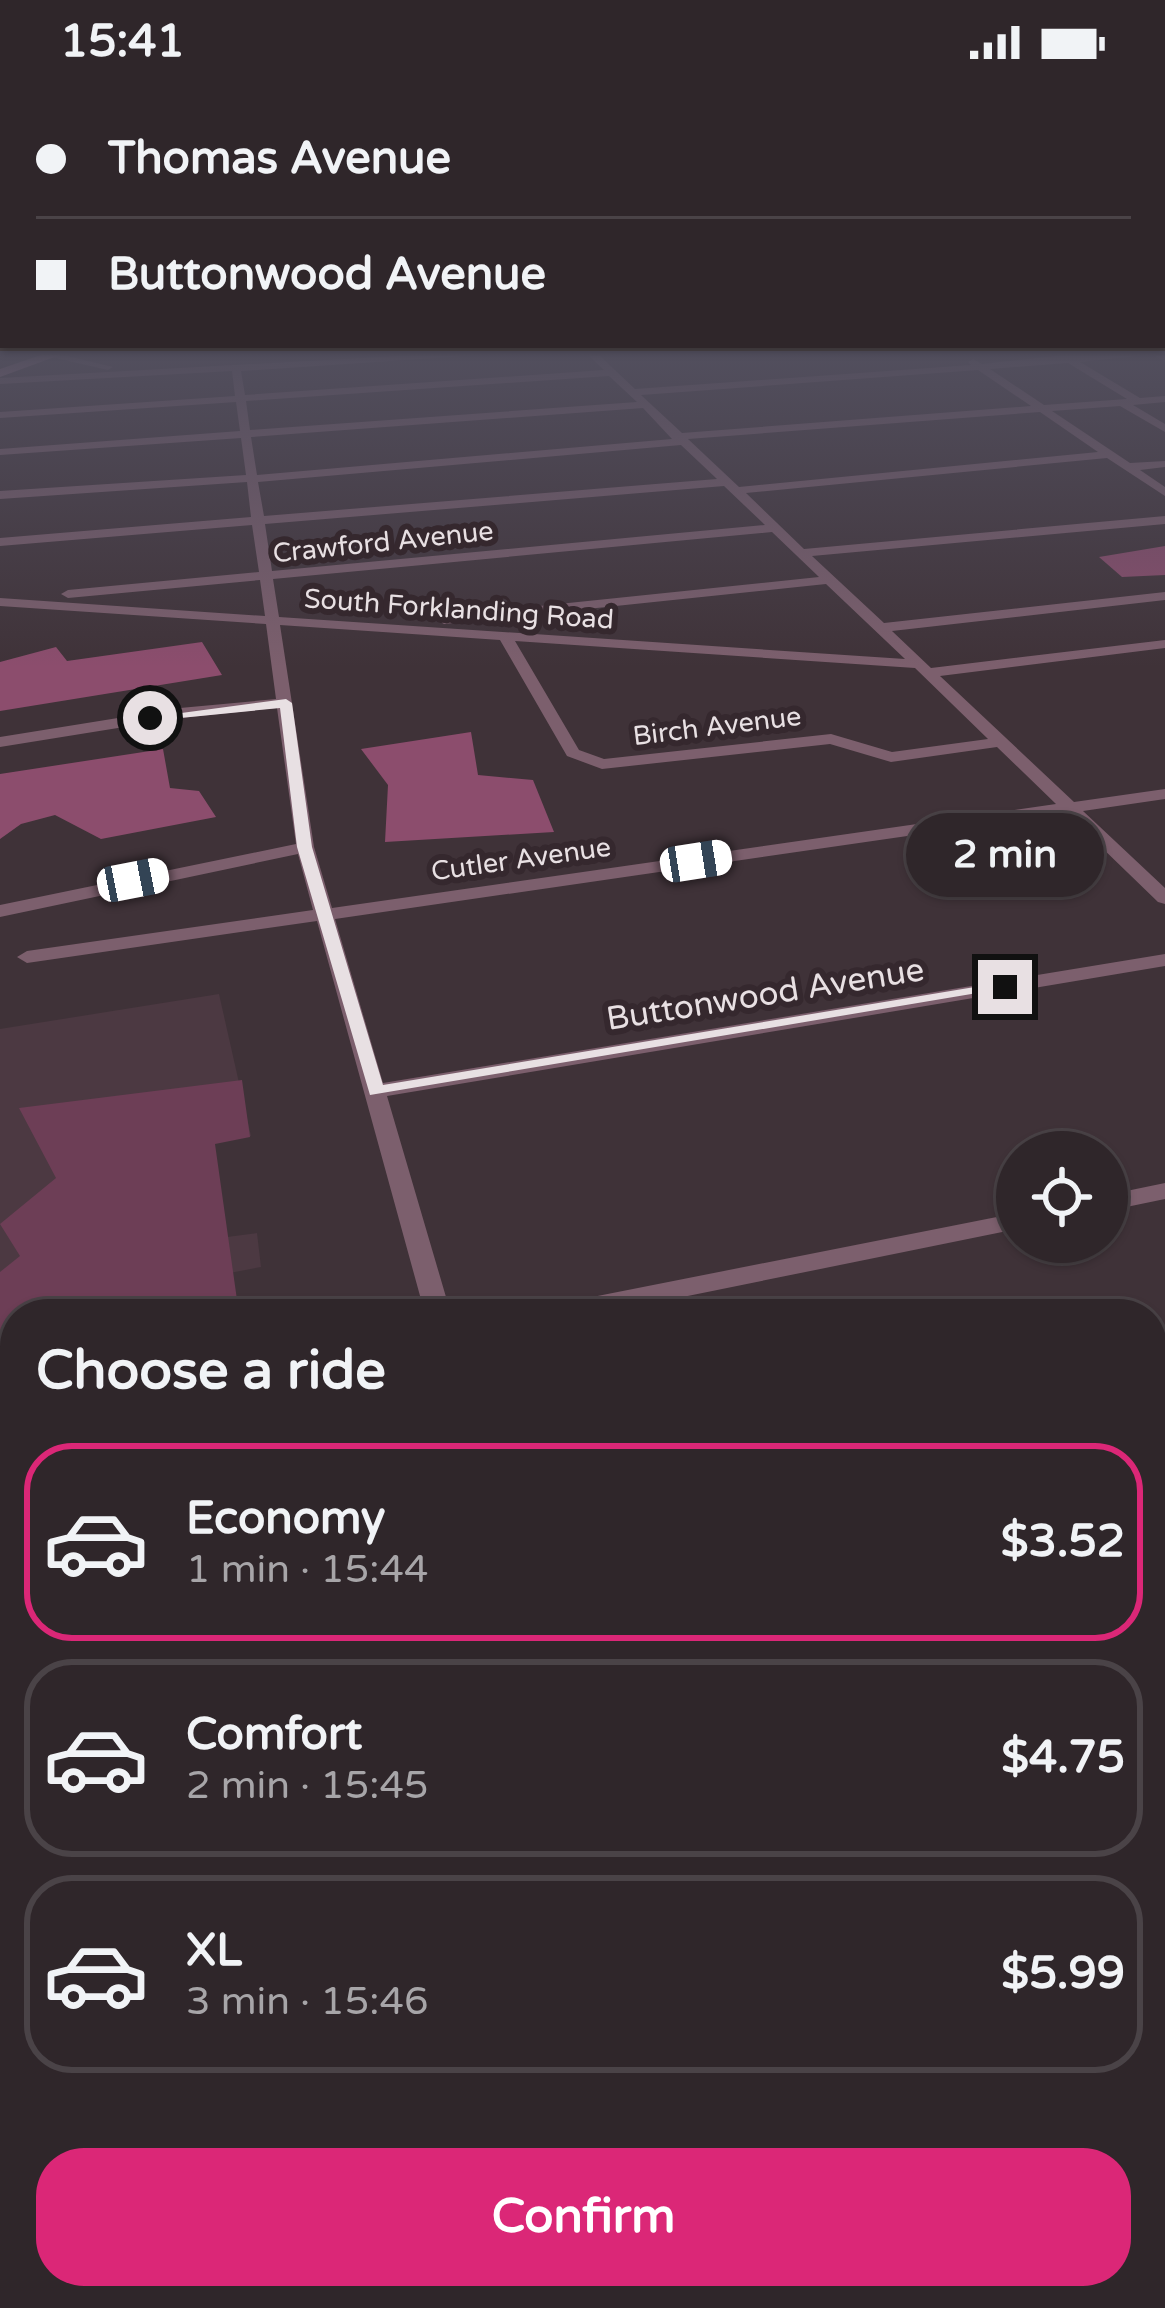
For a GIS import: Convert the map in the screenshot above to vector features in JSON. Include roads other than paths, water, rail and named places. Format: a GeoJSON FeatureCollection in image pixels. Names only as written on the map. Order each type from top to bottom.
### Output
{"type":"FeatureCollection","features":[{"type":"Feature","properties":{"kind":"street"},"geometry":{"type":"LineString","coordinates":[[247,459],[305,847],[434,1299]]}},
{"type":"Feature","properties":{"kind":"street"},"geometry":{"type":"LineString","coordinates":[[0,495],[467,459]]}},
{"type":"Feature","properties":{"kind":"street"},"geometry":{"type":"LineString","coordinates":[[698,459],[1165,898]]}},
{"type":"Feature","properties":{"kind":"street"},"geometry":{"type":"LineString","coordinates":[[0,542],[1052,459]]}},
{"type":"Feature","properties":{"kind":"street"},"geometry":{"type":"LineString","coordinates":[[1116,459],[1165,492]]}},
{"type":"Feature","properties":{"kind":"street"},"geometry":{"type":"LineString","coordinates":[[1129,467],[1165,464]]}},
{"type":"Feature","properties":{"kind":"street"},"geometry":{"type":"LineString","coordinates":[[799,554],[1165,520]]}},
{"type":"Feature","properties":{"kind":"street","name":"Crawford Avenue"},"geometry":{"type":"LineString","coordinates":[[2,602],[771,528]]}},
{"type":"Feature","properties":{"kind":"street"},"geometry":{"type":"LineString","coordinates":[[376,627],[826,580]]}},
{"type":"Feature","properties":{"kind":"street"},"geometry":{"type":"LineString","coordinates":[[877,628],[1165,596]]}},
{"type":"Feature","properties":{"kind":"street","name":"South Forklanding Road"},"geometry":{"type":"LineString","coordinates":[[2,602],[921,669],[1165,644]]}},
{"type":"Feature","properties":{"kind":"street","name":"Birch Avenue"},"geometry":{"type":"LineString","coordinates":[[505,637],[573,753],[602,764],[831,739],[891,757],[1001,742]]}},
{"type":"Feature","properties":{"kind":"street"},"geometry":{"type":"LineString","coordinates":[[0,742],[180,713],[286,703]]}},
{"type":"Feature","properties":{"kind":"street","name":"Cutler Avenue"},"geometry":{"type":"LineString","coordinates":[[27,957],[1165,794]]}},
{"type":"Feature","properties":{"kind":"street"},"geometry":{"type":"LineString","coordinates":[[0,910],[305,847]]}},
{"type":"Feature","properties":{"kind":"street","name":"Buttonwood Avenue"},"geometry":{"type":"LineString","coordinates":[[376,1091],[1165,960]]}},
{"type":"Feature","properties":{"kind":"street"},"geometry":{"type":"LineString","coordinates":[[1128,1199],[1165,1191]]}},
{"type":"Feature","properties":{"kind":"street"},"geometry":{"type":"LineString","coordinates":[[627,1299],[996,1225]]}}]}
